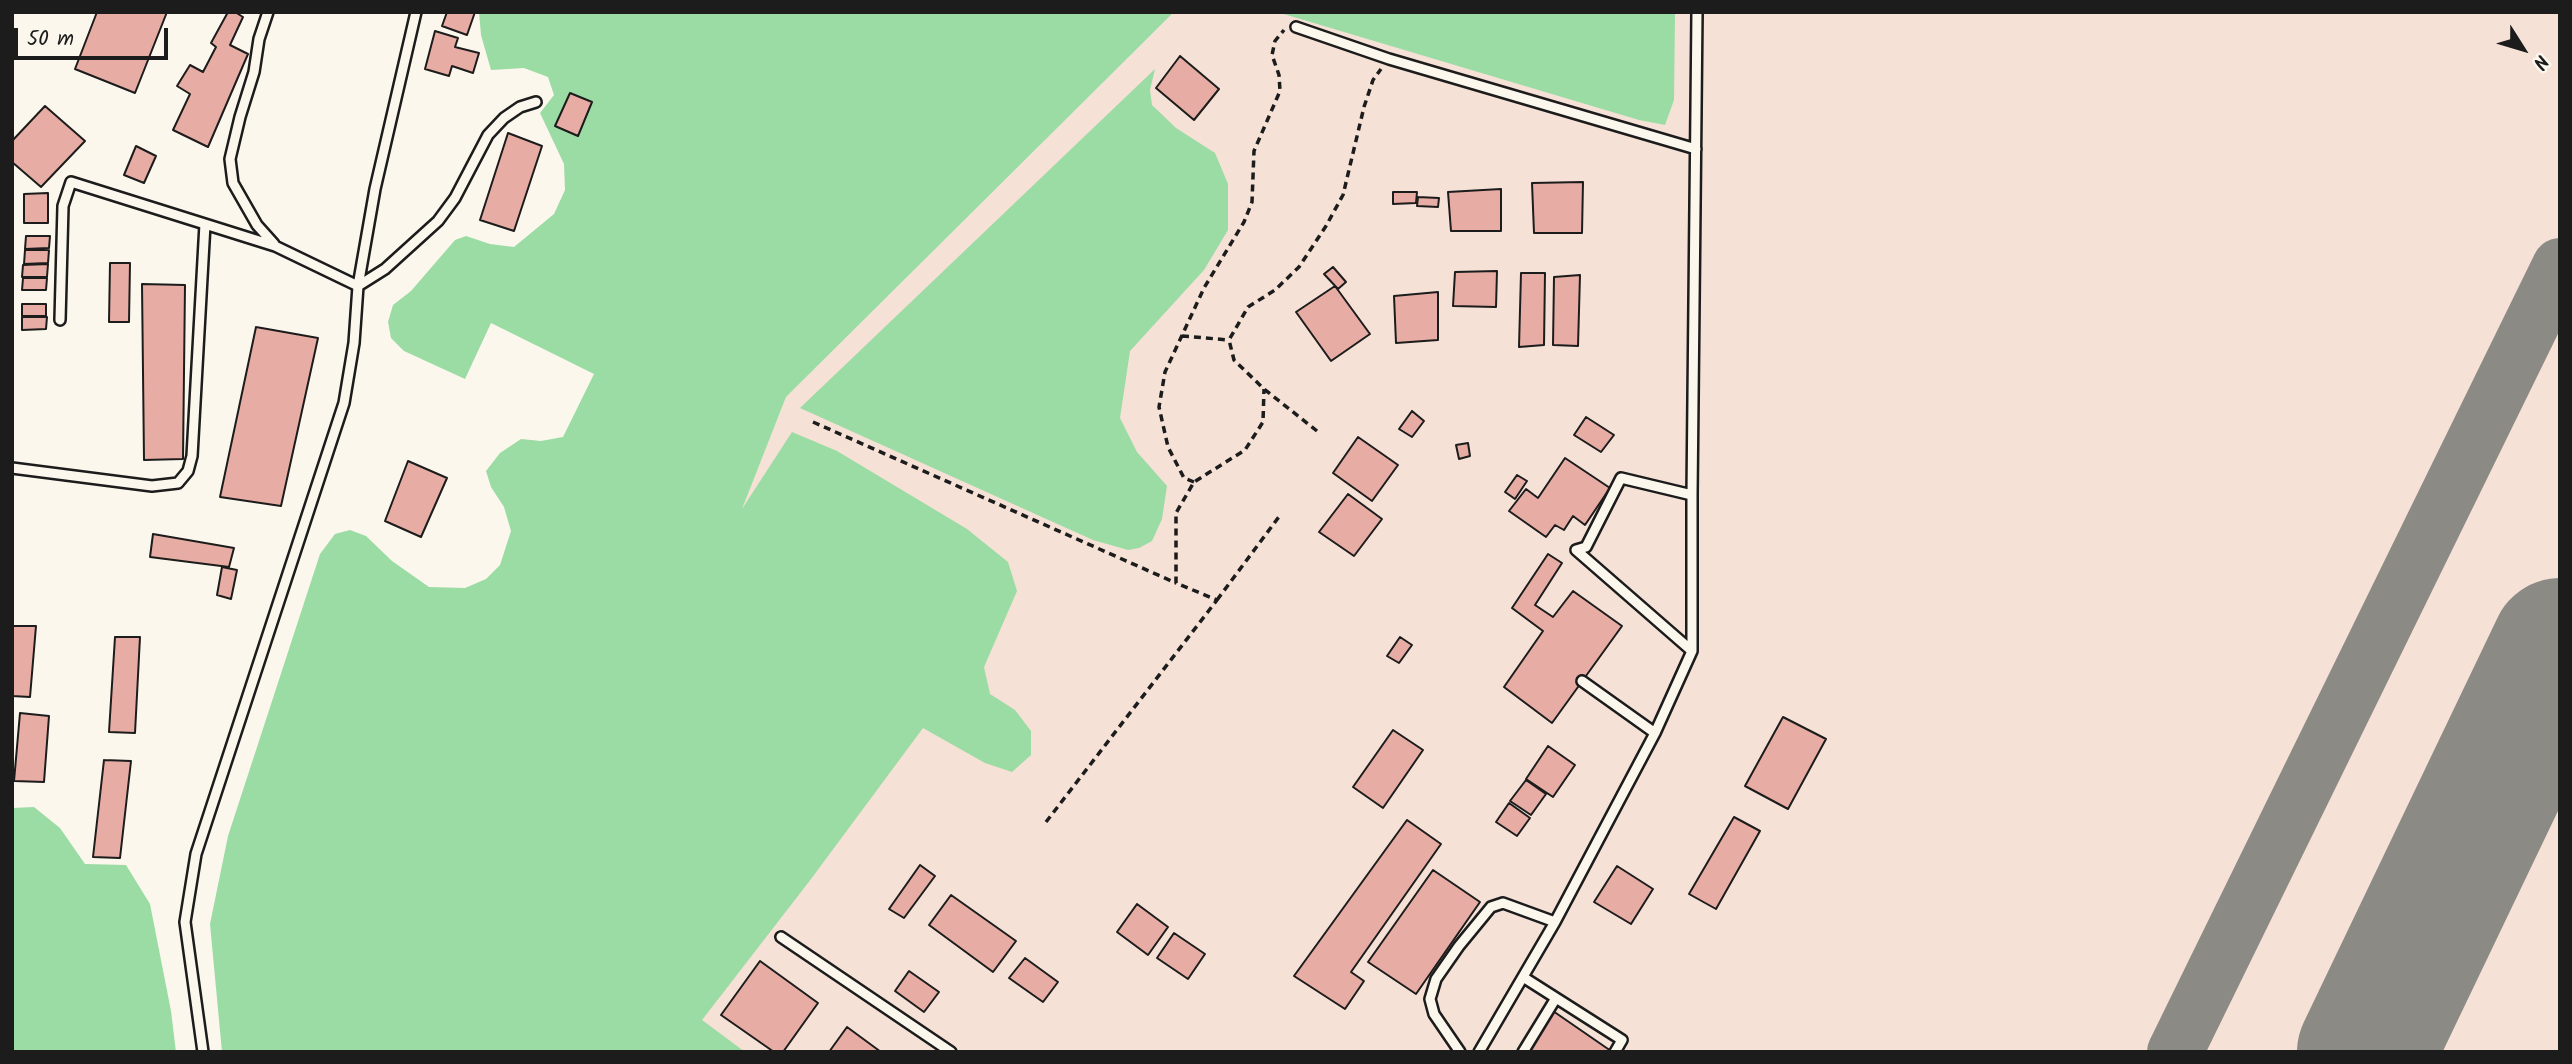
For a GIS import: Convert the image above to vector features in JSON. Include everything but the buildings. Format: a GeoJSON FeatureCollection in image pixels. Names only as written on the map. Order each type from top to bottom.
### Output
{"type":"FeatureCollection","features":[{"type":"Feature","properties":{"kind":"lane"},"geometry":{"type":"LineString","coordinates":[[268,12],[230,159],[233,183],[257,225],[275,246]]}},
{"type":"Feature","properties":{"kind":"lane"},"geometry":{"type":"LineString","coordinates":[[203,1052],[185,922],[196,854],[344,403],[354,343],[358,286],[375,188],[416,12]]}},
{"type":"Feature","properties":{"kind":"lane"},"geometry":{"type":"LineString","coordinates":[[1479,1052],[1555,922],[1655,733],[1692,651],[1697,12]]}},
{"type":"Feature","properties":{"kind":"lane"},"geometry":{"type":"LineString","coordinates":[[1296,27],[1389,60],[1696,149]]}},
{"type":"Feature","properties":{"kind":"lane"},"geometry":{"type":"LineString","coordinates":[[358,286],[385,269],[438,221],[455,198],[488,135],[504,118],[520,107],[536,102]]}},
{"type":"Feature","properties":{"kind":"lane"},"geometry":{"type":"LineString","coordinates":[[60,320],[63,206],[71,182],[275,246],[358,286]]}},
{"type":"Feature","properties":{"kind":"lane"},"geometry":{"type":"LineString","coordinates":[[12,468],[152,486],[178,483],[188,471],[192,456],[205,224]]}},
{"type":"Feature","properties":{"kind":"lane"},"geometry":{"type":"LineString","coordinates":[[1692,495],[1622,478],[1586,547],[1576,550],[1692,651]]}},
{"type":"Feature","properties":{"kind":"lane"},"geometry":{"type":"LineString","coordinates":[[1582,681],[1655,733]]}},
{"type":"Feature","properties":{"kind":"lane"},"geometry":{"type":"LineString","coordinates":[[1460,1052],[1434,1014],[1430,999],[1436,979],[1459,946],[1490,907],[1503,903],[1555,922]]}},
{"type":"Feature","properties":{"kind":"lane"},"geometry":{"type":"LineString","coordinates":[[781,937],[951,1052]]}},
{"type":"Feature","properties":{"kind":"lane"},"geometry":{"type":"LineString","coordinates":[[1523,977],[1622,1040],[1615,1052]]}},
{"type":"Feature","properties":{"kind":"lane"},"geometry":{"type":"LineString","coordinates":[[1524,1052],[1556,998]]}},
{"type":"Feature","properties":{"kind":"path"},"geometry":{"type":"LineString","coordinates":[[1194,482],[1184,478],[1168,447],[1159,407],[1165,372],[1204,288],[1239,232],[1252,202],[1254,151],[1280,91],[1279,75],[1272,55],[1275,41],[1284,29],[1296,27]]}},
{"type":"Feature","properties":{"kind":"path"},"geometry":{"type":"LineString","coordinates":[[1317,431],[1234,360],[1229,340],[1248,307],[1275,290],[1299,267],[1326,226],[1343,195],[1373,80],[1389,60]]}},
{"type":"Feature","properties":{"kind":"path"},"geometry":{"type":"LineString","coordinates":[[1182,336],[1229,340]]}},
{"type":"Feature","properties":{"kind":"path"},"geometry":{"type":"LineString","coordinates":[[1176,583],[1176,513],[1194,482],[1245,450],[1263,422],[1265,389]]}},
{"type":"Feature","properties":{"kind":"path"},"geometry":{"type":"LineString","coordinates":[[813,422],[1217,600]]}},
{"type":"Feature","properties":{"kind":"path"},"geometry":{"type":"LineString","coordinates":[[1046,822],[1281,514]]}},
{"type":"Feature","properties":{"kind":"shaded area"},"geometry":{"type":"Polygon","coordinates":[[[1174,12],[2560,12],[2560,1052],[560,1052],[740,513],[786,397],[1174,12]]]}},
{"type":"Feature","properties":{"kind":"green space"},"geometry":{"type":"Polygon","coordinates":[[[479,12],[1174,12],[786,397],[742,509],[792,432],[837,451],[967,529],[1008,562],[1017,591],[984,667],[990,694],[1015,710],[1031,731],[1031,755],[1012,772],[985,763],[923,728],[702,1020],[745,1052],[222,1052],[210,924],[228,836],[320,554],[335,534],[350,530],[366,536],[392,561],[429,587],[465,588],[486,579],[500,565],[511,531],[504,507],[491,487],[486,471],[500,453],[521,439],[541,441],[563,437],[594,374],[491,323],[465,379],[404,351],[391,338],[388,322],[393,305],[411,291],[455,240],[466,236],[490,244],[514,247],[554,214],[565,190],[564,164],[540,113],[554,95],[548,77],[524,68],[491,70],[481,35],[479,12]]]}},
{"type":"Feature","properties":{"kind":"green space"},"geometry":{"type":"Polygon","coordinates":[[[1277,12],[1675,12],[1674,100],[1665,125],[1639,120],[1277,12]]]}},
{"type":"Feature","properties":{"kind":"green space"},"geometry":{"type":"Polygon","coordinates":[[[1155,69],[1150,90],[1152,105],[1176,128],[1215,153],[1228,184],[1228,230],[1204,270],[1130,351],[1120,418],[1137,452],[1167,486],[1162,519],[1152,541],[1128,550],[1093,540],[800,408],[1155,69]]]}},
{"type":"Feature","properties":{"kind":"green space"},"geometry":{"type":"Polygon","coordinates":[[[34,807],[60,828],[85,864],[126,865],[150,904],[171,1011],[176,1052],[12,1052],[12,808],[34,807]]]}},
{"type":"Feature","properties":{"kind":"taxiway"},"geometry":{"type":"LineString","coordinates":[[2175,1052],[2560,266]]}},
{"type":"Feature","properties":{"kind":"runway"},"geometry":{"type":"LineString","coordinates":[[2366,1052],[2560,647]]}}]}
